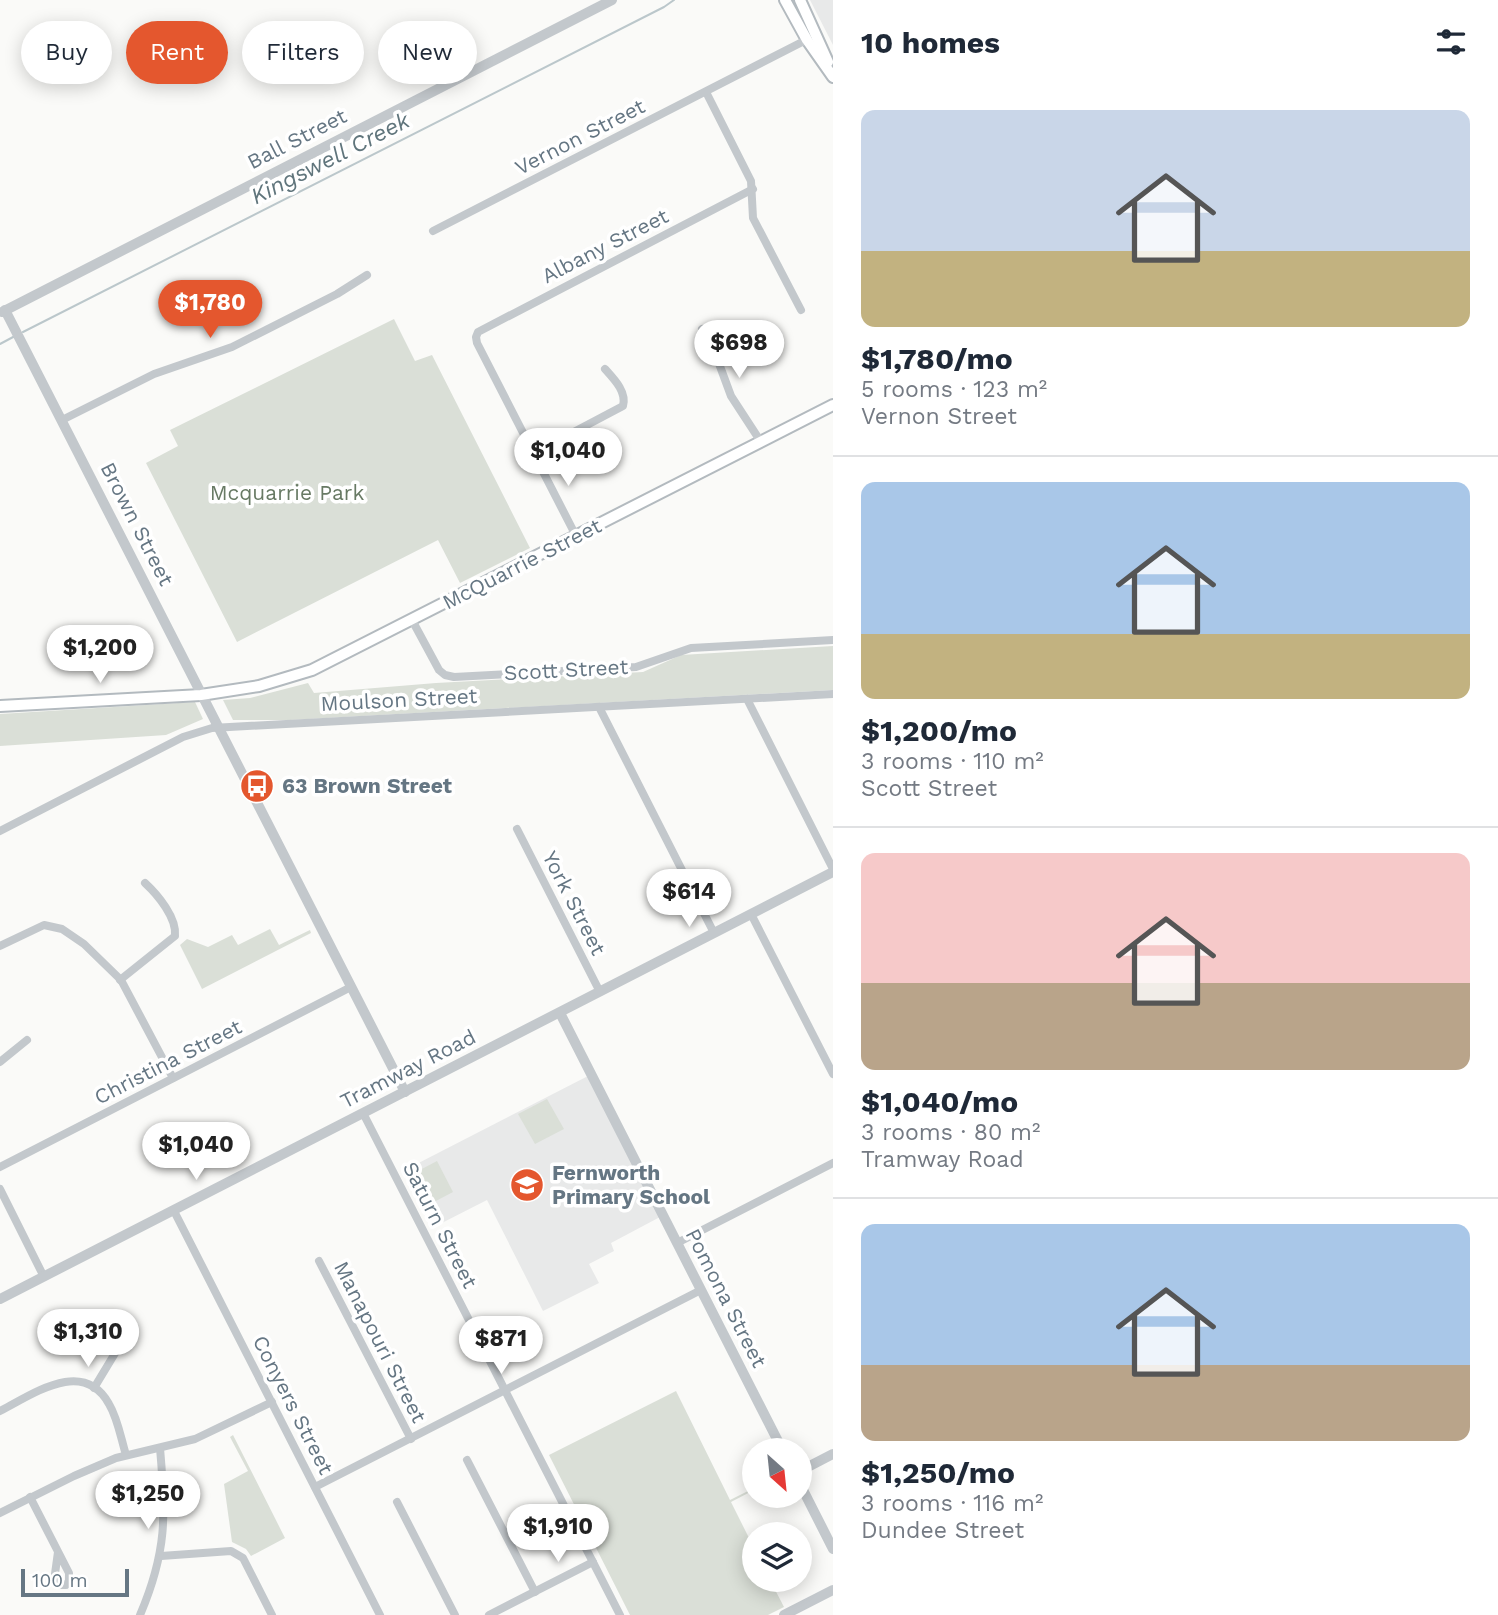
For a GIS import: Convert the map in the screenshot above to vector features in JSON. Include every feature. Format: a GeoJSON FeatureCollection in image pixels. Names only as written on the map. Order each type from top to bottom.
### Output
{"type":"FeatureCollection","features":[{"type":"Feature","properties":{"kind":"main road"},"geometry":{"type":"LineString","coordinates":[[785,0],[812,37],[833,76]]}},
{"type":"Feature","properties":{"kind":"main road"},"geometry":{"type":"LineString","coordinates":[[800,0],[812,37]]}},
{"type":"Feature","properties":{"kind":"main road","name":"McQuarrie Street"},"geometry":{"type":"LineString","coordinates":[[201,695],[243,689],[302,674],[833,405]]}},
{"type":"Feature","properties":{"kind":"main road"},"geometry":{"type":"LineString","coordinates":[[0,706],[201,695]]}},
{"type":"Feature","properties":{"kind":"street","name":"Ball Street"},"geometry":{"type":"LineString","coordinates":[[3,312],[612,0]]}},
{"type":"Feature","properties":{"kind":"street","name":"Vernon Street"},"geometry":{"type":"LineString","coordinates":[[433,231],[812,37]]}},
{"type":"Feature","properties":{"kind":"street"},"geometry":{"type":"LineString","coordinates":[[706,92],[747,172],[753,189],[753,218],[801,310]]}},
{"type":"Feature","properties":{"kind":"street","name":"Albany Street"},"geometry":{"type":"LineString","coordinates":[[534,453],[476,337],[478,332],[753,189]]}},
{"type":"Feature","properties":{"kind":"street"},"geometry":{"type":"LineString","coordinates":[[62,420],[154,374],[232,347],[337,294],[367,275]]}},
{"type":"Feature","properties":{"kind":"street","name":"Brown Street"},"geometry":{"type":"LineString","coordinates":[[3,312],[62,420],[405,1092]]}},
{"type":"Feature","properties":{"kind":"street"},"geometry":{"type":"LineString","coordinates":[[702,329],[714,350],[731,396],[761,442]]}},
{"type":"Feature","properties":{"kind":"street"},"geometry":{"type":"LineString","coordinates":[[576,536],[534,453],[623,406],[624,397],[618,384],[605,369]]}},
{"type":"Feature","properties":{"kind":"street","name":"Scott Street"},"geometry":{"type":"LineString","coordinates":[[412,620],[439,670],[449,676],[636,667],[691,648],[833,640]]}},
{"type":"Feature","properties":{"kind":"street","name":"Moulson Street"},"geometry":{"type":"LineString","coordinates":[[219,727],[833,694]]}},
{"type":"Feature","properties":{"kind":"street"},"geometry":{"type":"LineString","coordinates":[[747,699],[833,870]]}},
{"type":"Feature","properties":{"kind":"street"},"geometry":{"type":"LineString","coordinates":[[599,707],[714,933]]}},
{"type":"Feature","properties":{"kind":"street"},"geometry":{"type":"LineString","coordinates":[[0,831],[183,737],[200,730],[219,727]]}},
{"type":"Feature","properties":{"kind":"street","name":"York Street"},"geometry":{"type":"LineString","coordinates":[[517,829],[600,992]]}},
{"type":"Feature","properties":{"kind":"street","name":"Tramway Road"},"geometry":{"type":"LineString","coordinates":[[0,1299],[833,870]]}},
{"type":"Feature","properties":{"kind":"street"},"geometry":{"type":"LineString","coordinates":[[120,980],[175,936],[174,925],[158,895],[145,883]]}},
{"type":"Feature","properties":{"kind":"street"},"geometry":{"type":"LineString","coordinates":[[751,914],[833,1074]]}},
{"type":"Feature","properties":{"kind":"street"},"geometry":{"type":"LineString","coordinates":[[0,946],[44,925],[58,927],[84,944],[120,980],[173,1079]]}},
{"type":"Feature","properties":{"kind":"street","name":"Christina Street"},"geometry":{"type":"LineString","coordinates":[[0,1167],[351,987]]}},
{"type":"Feature","properties":{"kind":"street","name":"Pomona Street"},"geometry":{"type":"LineString","coordinates":[[559,1013],[776,1438]]}},
{"type":"Feature","properties":{"kind":"street"},"geometry":{"type":"LineString","coordinates":[[0,1062],[27,1040]]}},
{"type":"Feature","properties":{"kind":"street","name":"Saturn Street"},"geometry":{"type":"LineString","coordinates":[[363,1113],[621,1615]]}},
{"type":"Feature","properties":{"kind":"street"},"geometry":{"type":"LineString","coordinates":[[677,1243],[833,1163]]}},
{"type":"Feature","properties":{"kind":"street"},"geometry":{"type":"LineString","coordinates":[[0,1189],[44,1277]]}},
{"type":"Feature","properties":{"kind":"street","name":"Conyers Street"},"geometry":{"type":"LineString","coordinates":[[174,1211],[380,1615]]}},
{"type":"Feature","properties":{"kind":"street","name":"Manapouri Street"},"geometry":{"type":"LineString","coordinates":[[319,1261],[411,1438]]}},
{"type":"Feature","properties":{"kind":"street"},"geometry":{"type":"LineString","coordinates":[[315,1487],[701,1290]]}},
{"type":"Feature","properties":{"kind":"street"},"geometry":{"type":"LineString","coordinates":[[94,1388],[120,1345],[132,1338]]}},
{"type":"Feature","properties":{"kind":"street"},"geometry":{"type":"LineString","coordinates":[[0,1411],[57,1382],[79,1382],[94,1388],[110,1404],[126,1455]]}},
{"type":"Feature","properties":{"kind":"street"},"geometry":{"type":"LineString","coordinates":[[0,1513],[74,1476],[126,1455],[203,1436],[272,1402]]}},
{"type":"Feature","properties":{"kind":"street"},"geometry":{"type":"LineString","coordinates":[[140,1615],[161,1556],[165,1506],[160,1448]]}},
{"type":"Feature","properties":{"kind":"street"},"geometry":{"type":"LineString","coordinates":[[812,1465],[833,1454]]}},
{"type":"Feature","properties":{"kind":"street"},"geometry":{"type":"LineString","coordinates":[[467,1460],[535,1592]]}},
{"type":"Feature","properties":{"kind":"street"},"geometry":{"type":"LineString","coordinates":[[30,1497],[58,1552]]}},
{"type":"Feature","properties":{"kind":"street"},"geometry":{"type":"LineString","coordinates":[[397,1502],[454,1615]]}},
{"type":"Feature","properties":{"kind":"street"},"geometry":{"type":"LineString","coordinates":[[812,1508],[833,1549]]}},
{"type":"Feature","properties":{"kind":"street"},"geometry":{"type":"LineString","coordinates":[[161,1556],[231,1551],[237,1553],[243,1559],[272,1615]]}},
{"type":"Feature","properties":{"kind":"street"},"geometry":{"type":"LineString","coordinates":[[489,1615],[593,1562]]}},
{"type":"Feature","properties":{"kind":"street"},"geometry":{"type":"LineString","coordinates":[[784,1615],[833,1590]]}},
{"type":"Feature","properties":{"kind":"shaded area"},"geometry":{"type":"Polygon","coordinates":[[[810,0],[833,0],[833,45],[810,0]]]}},
{"type":"Feature","properties":{"kind":"shaded area","name":"Fernworth Primary School"},"geometry":{"type":"Polygon","coordinates":[[[588,1076],[660,1217],[611,1243],[614,1251],[589,1264],[599,1283],[543,1311],[487,1200],[432,1228],[403,1171],[588,1076]]]}},
{"type":"Feature","properties":{"kind":"green space","name":"Mcquarrie Park"},"geometry":{"type":"Polygon","coordinates":[[[394,319],[415,361],[432,355],[530,548],[460,583],[438,540],[237,642],[146,463],[178,446],[170,430],[394,319]]]}},
{"type":"Feature","properties":{"kind":"green space"},"geometry":{"type":"Polygon","coordinates":[[[833,646],[833,690],[290,720],[233,720],[223,700],[250,698],[308,683],[314,693],[436,683],[643,672],[681,655],[833,646]]]}},
{"type":"Feature","properties":{"kind":"green space"},"geometry":{"type":"Polygon","coordinates":[[[195,702],[203,719],[166,735],[0,746],[0,714],[195,702]]]}},
{"type":"Feature","properties":{"kind":"green space"},"geometry":{"type":"Polygon","coordinates":[[[270,929],[279,945],[310,930],[311,933],[202,989],[180,945],[187,939],[208,947],[232,935],[238,945],[270,929]]]}},
{"type":"Feature","properties":{"kind":"green space"},"geometry":{"type":"Polygon","coordinates":[[[547,1099],[564,1129],[535,1144],[518,1114],[547,1099]]]}},
{"type":"Feature","properties":{"kind":"green space"},"geometry":{"type":"Polygon","coordinates":[[[437,1161],[453,1192],[434,1202],[418,1171],[437,1161]]]}},
{"type":"Feature","properties":{"kind":"green space"},"geometry":{"type":"Polygon","coordinates":[[[676,1391],[730,1500],[742,1494],[731,1502],[742,1524],[742,1592],[776,1592],[784,1607],[768,1615],[630,1615],[549,1455],[676,1391]]]}},
{"type":"Feature","properties":{"kind":"green space"},"geometry":{"type":"Polygon","coordinates":[[[233,1435],[285,1538],[251,1556],[246,1549],[232,1542],[224,1484],[248,1471],[230,1437],[233,1435]]]}},
{"type":"Feature","properties":{"kind":"waterway","name":"Kingswell Creek"},"geometry":{"type":"LineString","coordinates":[[23,332],[674,0]]}},
{"type":"Feature","properties":{"kind":"waterway","name":"Kingswell Creek"},"geometry":{"type":"LineString","coordinates":[[0,344],[15,336]]}},
{"type":"Feature","properties":{"kind":"place","name":"63 Brown Street"},"geometry":{"type":"Point","coordinates":[257,786]}},
{"type":"Feature","properties":{"kind":"place","name":"Fernworth Primary School"},"geometry":{"type":"Point","coordinates":[527,1185]}}]}
